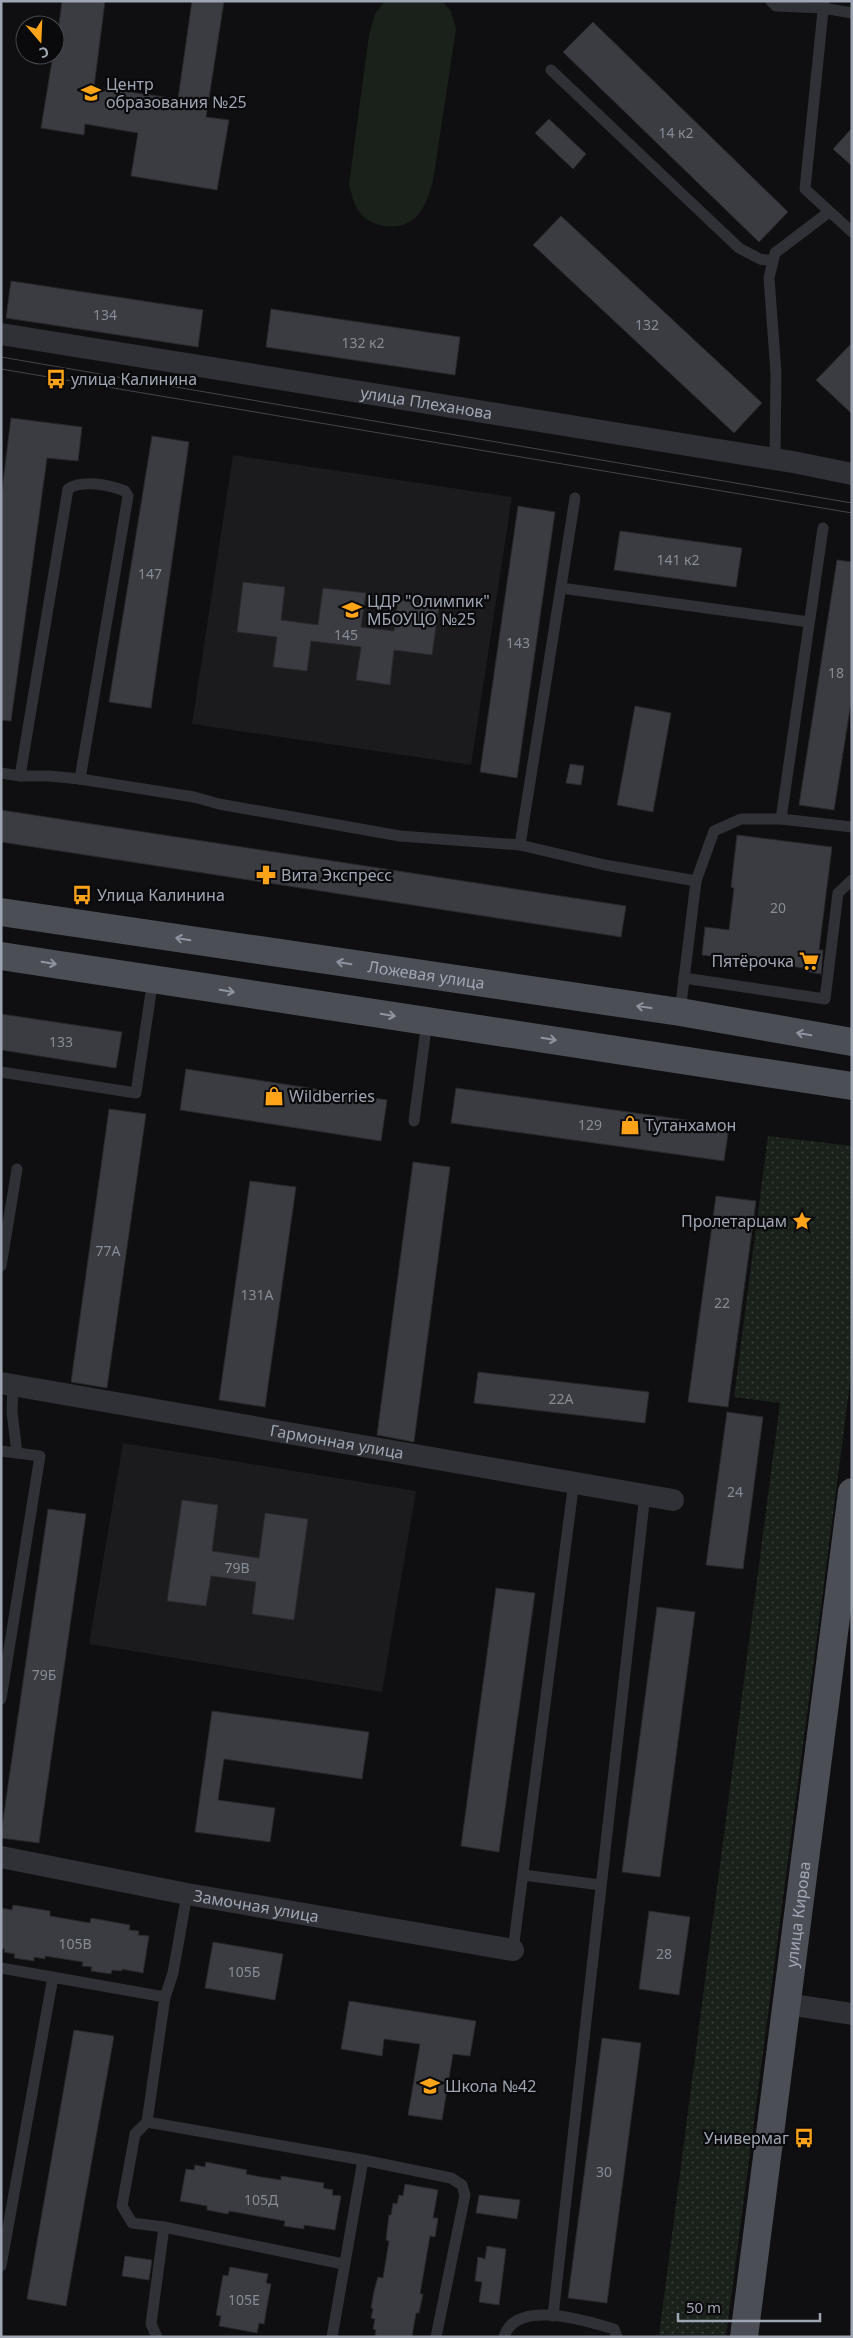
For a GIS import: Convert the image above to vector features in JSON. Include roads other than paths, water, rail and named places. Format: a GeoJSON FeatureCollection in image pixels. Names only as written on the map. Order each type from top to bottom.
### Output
{"type":"FeatureCollection","features":[{"type":"Feature","properties":{"kind":"main road","name":"Ложевая улица"},"geometry":{"type":"LineString","coordinates":[[1,912],[680,1012],[852,1042]]}},
{"type":"Feature","properties":{"kind":"main road"},"geometry":{"type":"LineString","coordinates":[[1,956],[852,1086]]}},
{"type":"Feature","properties":{"kind":"main road","name":"улица Кирова"},"geometry":{"type":"LineString","coordinates":[[744,2337],[850,1522],[852,1492]]}},
{"type":"Feature","properties":{"kind":"street","name":"улица Плеханова"},"geometry":{"type":"LineString","coordinates":[[1,334],[775,459],[852,474]]}},
{"type":"Feature","properties":{"kind":"street","name":"Гармонная улица"},"geometry":{"type":"LineString","coordinates":[[7,1384],[574,1481],[673,1500]]}},
{"type":"Feature","properties":{"kind":"street","name":"Замочная улица"},"geometry":{"type":"LineString","coordinates":[[1,1857],[187,1894],[513,1950]]}},
{"type":"Feature","properties":{"kind":"street"},"geometry":{"type":"LineString","coordinates":[[787,2004],[852,2014]]}},
{"type":"Feature","properties":{"kind":"lane"},"geometry":{"type":"LineString","coordinates":[[771,1],[776,6],[823,5],[852,13]]}},
{"type":"Feature","properties":{"kind":"lane"},"geometry":{"type":"LineString","coordinates":[[823,5],[805,189],[852,232]]}},
{"type":"Feature","properties":{"kind":"lane"},"geometry":{"type":"LineString","coordinates":[[551,70],[738,248],[760,259],[773,261]]}},
{"type":"Feature","properties":{"kind":"lane"},"geometry":{"type":"LineString","coordinates":[[775,459],[776,373],[769,278],[775,253],[829,212]]}},
{"type":"Feature","properties":{"kind":"lane"},"geometry":{"type":"LineString","coordinates":[[20,776],[68,489],[82,483],[115,487],[125,491],[128,496],[80,779]]}},
{"type":"Feature","properties":{"kind":"lane"},"geometry":{"type":"LineString","coordinates":[[520,845],[575,498]]}},
{"type":"Feature","properties":{"kind":"lane"},"geometry":{"type":"LineString","coordinates":[[781,819],[823,528]]}},
{"type":"Feature","properties":{"kind":"lane"},"geometry":{"type":"LineString","coordinates":[[561,588],[809,622]]}},
{"type":"Feature","properties":{"kind":"lane"},"geometry":{"type":"LineString","coordinates":[[1,773],[20,776],[80,779],[194,797],[219,804],[400,836],[520,845],[605,865],[696,881]]}},
{"type":"Feature","properties":{"kind":"lane"},"geometry":{"type":"LineString","coordinates":[[680,1012],[696,881],[714,832],[741,819],[781,819],[852,827]]}},
{"type":"Feature","properties":{"kind":"lane"},"geometry":{"type":"LineString","coordinates":[[684,978],[825,999],[838,893],[852,880]]}},
{"type":"Feature","properties":{"kind":"lane"},"geometry":{"type":"LineString","coordinates":[[1,1072],[136,1093],[153,979]]}},
{"type":"Feature","properties":{"kind":"lane"},"geometry":{"type":"LineString","coordinates":[[414,1121],[427,1021]]}},
{"type":"Feature","properties":{"kind":"lane"},"geometry":{"type":"LineString","coordinates":[[1,1266],[17,1169]]}},
{"type":"Feature","properties":{"kind":"lane"},"geometry":{"type":"LineString","coordinates":[[7,1384],[17,1453]]}},
{"type":"Feature","properties":{"kind":"lane"},"geometry":{"type":"LineString","coordinates":[[1,1451],[40,1456],[1,1699]]}},
{"type":"Feature","properties":{"kind":"lane"},"geometry":{"type":"LineString","coordinates":[[513,1950],[574,1481]]}},
{"type":"Feature","properties":{"kind":"lane"},"geometry":{"type":"LineString","coordinates":[[553,2316],[644,1494]]}},
{"type":"Feature","properties":{"kind":"lane"},"geometry":{"type":"LineString","coordinates":[[523,1875],[601,1885]]}},
{"type":"Feature","properties":{"kind":"lane"},"geometry":{"type":"LineString","coordinates":[[187,1894],[173,1973],[165,1997],[147,2122],[135,2134],[122,2206],[132,2223],[164,2227],[344,2264]]}},
{"type":"Feature","properties":{"kind":"lane"},"geometry":{"type":"LineString","coordinates":[[1,1968],[165,1997]]}},
{"type":"Feature","properties":{"kind":"lane"},"geometry":{"type":"LineString","coordinates":[[1,2266],[53,1977]]}},
{"type":"Feature","properties":{"kind":"lane"},"geometry":{"type":"LineString","coordinates":[[147,2122],[363,2160],[451,2178],[462,2185],[465,2195],[436,2337]]}},
{"type":"Feature","properties":{"kind":"lane"},"geometry":{"type":"LineString","coordinates":[[332,2337],[363,2160]]}},
{"type":"Feature","properties":{"kind":"lane"},"geometry":{"type":"LineString","coordinates":[[157,2337],[151,2324],[164,2227]]}},
{"type":"Feature","properties":{"kind":"lane"},"geometry":{"type":"LineString","coordinates":[[504,2337],[507,2328],[521,2317],[542,2314],[584,2320],[614,2329],[617,2337]]}},
{"type":"Feature","properties":{"kind":"tram line"},"geometry":{"type":"LineString","coordinates":[[1,357],[852,503]]}},
{"type":"Feature","properties":{"kind":"tram line"},"geometry":{"type":"LineString","coordinates":[[1,369],[852,513]]}},
{"type":"Feature","properties":{"kind":"place","name":"Центр образования №25"},"geometry":{"type":"Point","coordinates":[91,93]}},
{"type":"Feature","properties":{"kind":"place","name":"улица Калинина"},"geometry":{"type":"Point","coordinates":[56,379]}},
{"type":"Feature","properties":{"kind":"place","name":"ЦДР \"Олимпик\" МБОУЦО №25"},"geometry":{"type":"Point","coordinates":[352,610]}},
{"type":"Feature","properties":{"kind":"place","name":"Вита Экспресс"},"geometry":{"type":"Point","coordinates":[266,875]}},
{"type":"Feature","properties":{"kind":"place","name":"Улица Калинина"},"geometry":{"type":"Point","coordinates":[82,895]}},
{"type":"Feature","properties":{"kind":"place","name":"Пятёрочка"},"geometry":{"type":"Point","coordinates":[809,961]}},
{"type":"Feature","properties":{"kind":"place","name":"Wildberries"},"geometry":{"type":"Point","coordinates":[274,1096]}},
{"type":"Feature","properties":{"kind":"place","name":"Тутанхамон"},"geometry":{"type":"Point","coordinates":[630,1125]}},
{"type":"Feature","properties":{"kind":"place","name":"Пролетарцам"},"geometry":{"type":"Point","coordinates":[802,1221]}},
{"type":"Feature","properties":{"kind":"place","name":"Школа №42"},"geometry":{"type":"Point","coordinates":[430,2086]}},
{"type":"Feature","properties":{"kind":"place","name":"Универмаг"},"geometry":{"type":"Point","coordinates":[804,2138]}}]}
